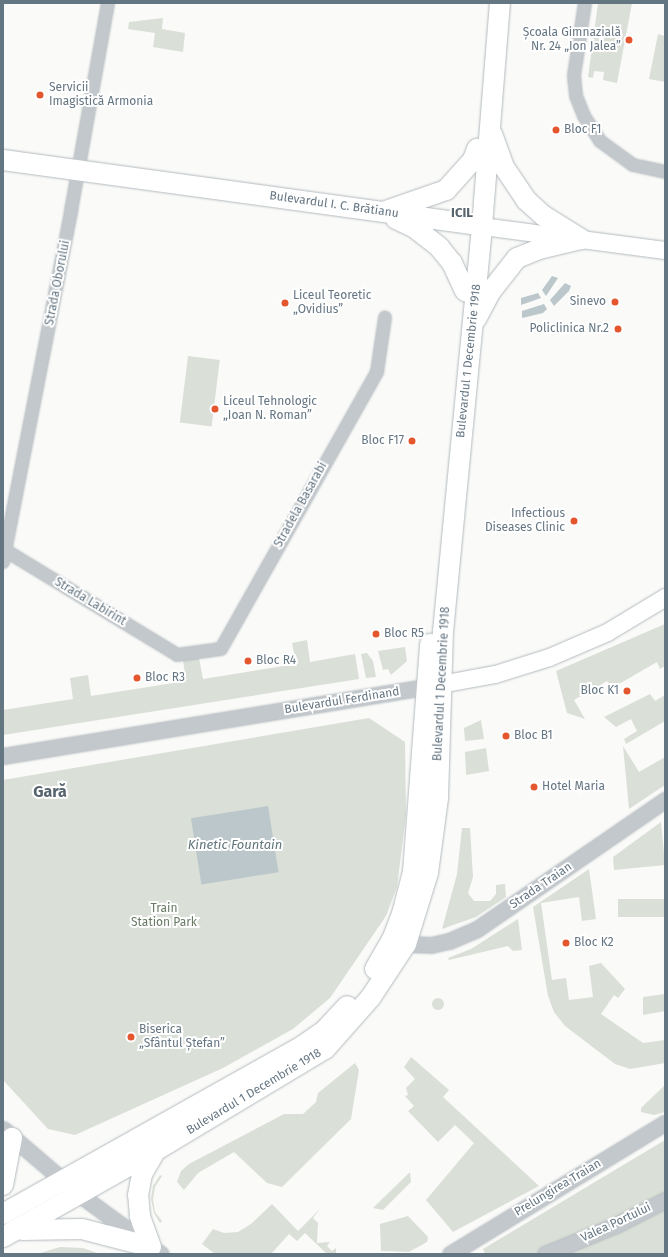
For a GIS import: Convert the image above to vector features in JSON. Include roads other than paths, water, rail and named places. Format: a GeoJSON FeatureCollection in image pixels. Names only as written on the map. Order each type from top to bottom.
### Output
{"type":"FeatureCollection","features":[{"type":"Feature","properties":{"kind":"main road","name":"Bulevardul 1 Decembrie 1918"},"geometry":{"type":"LineString","coordinates":[[3,1214],[301,1047],[329,1025],[362,990],[392,940],[406,902],[413,872],[472,325],[477,149],[488,3]]}},
{"type":"Feature","properties":{"kind":"main road","name":"Bulevardul 1 Decembrie 1918"},"geometry":{"type":"LineString","coordinates":[[9,1234],[80,1195],[325,1049],[372,996],[406,944],[421,899],[430,858],[438,798],[432,686],[465,291],[476,225],[489,126],[500,3]]}},
{"type":"Feature","properties":{"kind":"main road"},"geometry":{"type":"LineString","coordinates":[[489,126],[504,167],[520,192],[544,216],[580,239]]}},
{"type":"Feature","properties":{"kind":"main road"},"geometry":{"type":"LineString","coordinates":[[383,212],[446,190],[473,160],[477,149]]}},
{"type":"Feature","properties":{"kind":"main road","name":"Bulevardul I. C. Brătianu"},"geometry":{"type":"LineString","coordinates":[[3,160],[665,250]]}},
{"type":"Feature","properties":{"kind":"main road"},"geometry":{"type":"LineString","coordinates":[[383,212],[415,228],[438,247],[452,263],[465,291]]}},
{"type":"Feature","properties":{"kind":"main road"},"geometry":{"type":"LineString","coordinates":[[472,325],[491,291],[517,258],[539,248],[580,239]]}},
{"type":"Feature","properties":{"kind":"main road","name":"Bulevardul Ferdinand"},"geometry":{"type":"LineString","coordinates":[[432,686],[495,674],[556,654],[607,632],[665,597]]}},
{"type":"Feature","properties":{"kind":"main road"},"geometry":{"type":"LineString","coordinates":[[3,1185],[8,1134]]}},
{"type":"Feature","properties":{"kind":"main road"},"geometry":{"type":"LineString","coordinates":[[155,1151],[142,1174],[138,1195],[140,1216],[156,1250]]}},
{"type":"Feature","properties":{"kind":"main road"},"geometry":{"type":"LineString","coordinates":[[9,1234],[42,1228],[82,1230],[156,1250]]}},
{"type":"Feature","properties":{"kind":"street","name":"Strada Oborului"},"geometry":{"type":"LineString","coordinates":[[4,553],[79,170],[107,3]]}},
{"type":"Feature","properties":{"kind":"street"},"geometry":{"type":"LineString","coordinates":[[586,3],[574,76],[576,96],[584,116],[600,142],[633,165],[665,172]]}},
{"type":"Feature","properties":{"kind":"street","name":"Stradela Basarabi"},"geometry":{"type":"LineString","coordinates":[[177,656],[220,649],[377,372],[385,318]]}},
{"type":"Feature","properties":{"kind":"street","name":"Strada Labirint"},"geometry":{"type":"LineString","coordinates":[[4,553],[177,656]]}},
{"type":"Feature","properties":{"kind":"street","name":"Bulevardul Ferdinand"},"geometry":{"type":"LineString","coordinates":[[3,756],[432,686]]}},
{"type":"Feature","properties":{"kind":"street","name":"Strada Traian"},"geometry":{"type":"LineString","coordinates":[[406,944],[431,945],[449,941],[477,929],[665,800]]}},
{"type":"Feature","properties":{"kind":"street","name":"Prelungirea Traian"},"geometry":{"type":"LineString","coordinates":[[450,1254],[665,1123]]}},
{"type":"Feature","properties":{"kind":"street"},"geometry":{"type":"LineString","coordinates":[[8,1134],[62,1181],[156,1250]]}},
{"type":"Feature","properties":{"kind":"street","name":"Valea Portului"},"geometry":{"type":"LineString","coordinates":[[545,1254],[616,1225],[665,1200]]}},
{"type":"Feature","properties":{"kind":"water"},"geometry":{"type":"Polygon","coordinates":[[[552,276],[558,278],[546,296],[542,290],[552,276]]]}},
{"type":"Feature","properties":{"kind":"water"},"geometry":{"type":"Polygon","coordinates":[[[565,283],[571,286],[569,291],[554,306],[550,300],[565,283]]]}},
{"type":"Feature","properties":{"kind":"water"},"geometry":{"type":"Polygon","coordinates":[[[538,293],[541,298],[521,305],[521,298],[538,293]]]}},
{"type":"Feature","properties":{"kind":"water"},"geometry":{"type":"Polygon","coordinates":[[[544,304],[547,309],[543,313],[522,318],[522,311],[544,304]]]}},
{"type":"Feature","properties":{"kind":"water","name":"Kinetic Fountain"},"geometry":{"type":"Polygon","coordinates":[[[268,806],[278,872],[201,884],[191,818],[268,806]]]}},
{"type":"Feature","properties":{"kind":"place","name":"Școala Gimnazială Nr. 24 „Ion Jalea”"},"geometry":{"type":"Point","coordinates":[629,40]}},
{"type":"Feature","properties":{"kind":"place","name":"Servicii Imagistică Armonia"},"geometry":{"type":"Point","coordinates":[40,95]}},
{"type":"Feature","properties":{"kind":"place","name":"Bloc F1"},"geometry":{"type":"Point","coordinates":[556,130]}},
{"type":"Feature","properties":{"kind":"place","name":"Sinevo"},"geometry":{"type":"Point","coordinates":[615,302]}},
{"type":"Feature","properties":{"kind":"place","name":"Liceul Teoretic „Ovidius”"},"geometry":{"type":"Point","coordinates":[285,303]}},
{"type":"Feature","properties":{"kind":"place","name":"Policlinica Nr.2"},"geometry":{"type":"Point","coordinates":[618,329]}},
{"type":"Feature","properties":{"kind":"place","name":"Liceul Tehnologic „Ioan N. Roman”"},"geometry":{"type":"Point","coordinates":[215,409]}},
{"type":"Feature","properties":{"kind":"place","name":"Bloc F17"},"geometry":{"type":"Point","coordinates":[412,441]}},
{"type":"Feature","properties":{"kind":"place","name":"Infectious Diseases Clinic"},"geometry":{"type":"Point","coordinates":[574,521]}},
{"type":"Feature","properties":{"kind":"place","name":"Bloc R5"},"geometry":{"type":"Point","coordinates":[376,634]}},
{"type":"Feature","properties":{"kind":"place","name":"Bloc R4"},"geometry":{"type":"Point","coordinates":[248,661]}},
{"type":"Feature","properties":{"kind":"place","name":"Bloc R3"},"geometry":{"type":"Point","coordinates":[137,678]}},
{"type":"Feature","properties":{"kind":"place","name":"Bloc K1"},"geometry":{"type":"Point","coordinates":[627,691]}},
{"type":"Feature","properties":{"kind":"place","name":"Bloc B1"},"geometry":{"type":"Point","coordinates":[506,736]}},
{"type":"Feature","properties":{"kind":"place","name":"Hotel Maria"},"geometry":{"type":"Point","coordinates":[534,787]}},
{"type":"Feature","properties":{"kind":"place","name":"Bloc K2"},"geometry":{"type":"Point","coordinates":[566,943]}},
{"type":"Feature","properties":{"kind":"place","name":"Biserica „Sfântul Ștefan”"},"geometry":{"type":"Point","coordinates":[131,1037]}},
{"type":"Feature","properties":{"kind":"district","name":"ICIL"},"geometry":{"type":"Point","coordinates":[462,213]}},
{"type":"Feature","properties":{"kind":"district","name":"Gară"},"geometry":{"type":"Point","coordinates":[50,792]}},
{"type":"Feature","properties":{"kind":"park label","name":"Train Station Park"},"geometry":{"type":"Point","coordinates":[164,916]}}]}
